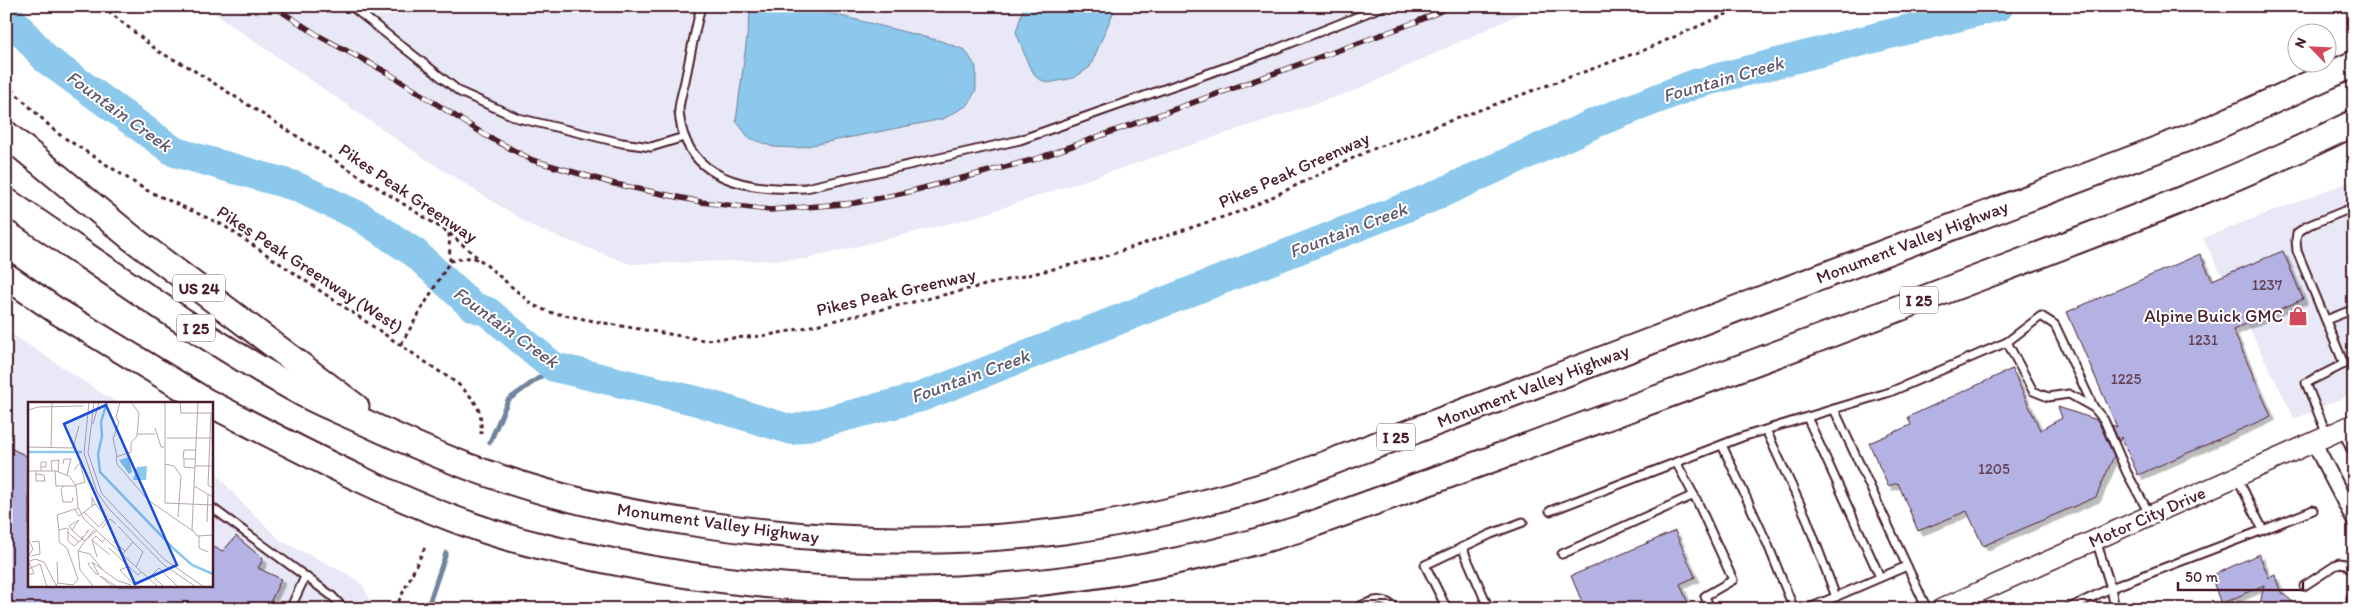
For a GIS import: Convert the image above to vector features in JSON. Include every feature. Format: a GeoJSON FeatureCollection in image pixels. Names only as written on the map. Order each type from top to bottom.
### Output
{"type":"FeatureCollection","features":[{"type":"Feature","properties":{"kind":"highway","name":"Monument Valley Highway"},"geometry":{"type":"LineString","coordinates":[[6,201],[234,353],[302,393],[396,437],[496,477],[592,504],[666,519],[819,538],[916,542],[1013,536],[1066,530],[1145,517],[1212,502],[1293,476],[2206,131],[2354,64]]}},
{"type":"Feature","properties":{"kind":"highway","name":"I 25"},"geometry":{"type":"LineString","coordinates":[[212,405],[340,471],[474,526],[576,554],[650,570],[807,589],[871,592],[970,589],[1072,578],[1153,566],[1235,548],[1299,529],[1789,350],[2078,240],[2291,154],[2354,123]]}},
{"type":"Feature","properties":{"kind":"highway","name":"US 24"},"geometry":{"type":"LineString","coordinates":[[6,134],[133,239],[396,437]]}},
{"type":"Feature","properties":{"kind":"highway","name":"I 25"},"geometry":{"type":"LineString","coordinates":[[6,276],[57,311],[208,402]]}},
{"type":"Feature","properties":{"kind":"highway"},"geometry":{"type":"LineString","coordinates":[[6,285],[57,311]]}},
{"type":"Feature","properties":{"kind":"street","name":"Motor City Drive"},"geometry":{"type":"LineString","coordinates":[[1941,609],[2349,426]]}},
{"type":"Feature","properties":{"kind":"street"},"geometry":{"type":"LineString","coordinates":[[2349,426],[2354,448]]}},
{"type":"Feature","properties":{"kind":"street"},"geometry":{"type":"LineString","coordinates":[[2320,438],[2354,520]]}},
{"type":"Feature","properties":{"kind":"lane"},"geometry":{"type":"LineString","coordinates":[[351,6],[460,92],[518,118],[622,143],[651,147],[684,137]]}},
{"type":"Feature","properties":{"kind":"lane"},"geometry":{"type":"LineString","coordinates":[[701,6],[679,110],[684,137],[697,160],[713,172],[733,180],[760,187],[784,189],[806,188],[1020,140],[1266,53],[1384,6]]}},
{"type":"Feature","properties":{"kind":"lane"},"geometry":{"type":"LineString","coordinates":[[2344,364],[2297,251],[2296,240],[2297,233],[2307,226],[2354,207]]}},
{"type":"Feature","properties":{"kind":"lane"},"geometry":{"type":"LineString","coordinates":[[2326,320],[2354,309]]}},
{"type":"Feature","properties":{"kind":"lane"},"geometry":{"type":"LineString","coordinates":[[1550,511],[1722,445],[1890,392],[2007,342],[2041,316],[2054,325],[2094,408],[2104,420],[2127,473],[2150,516]]}},
{"type":"Feature","properties":{"kind":"lane"},"geometry":{"type":"LineString","coordinates":[[2007,342],[2033,391],[2048,397],[2069,394],[2094,408]]}},
{"type":"Feature","properties":{"kind":"lane"},"geometry":{"type":"LineString","coordinates":[[2320,438],[2306,383],[2354,360]]}},
{"type":"Feature","properties":{"kind":"lane"},"geometry":{"type":"LineString","coordinates":[[1834,409],[1927,609]]}},
{"type":"Feature","properties":{"kind":"lane"},"geometry":{"type":"LineString","coordinates":[[1807,417],[1880,578]]}},
{"type":"Feature","properties":{"kind":"lane"},"geometry":{"type":"LineString","coordinates":[[1766,430],[1806,517],[1836,597]]}},
{"type":"Feature","properties":{"kind":"lane"},"geometry":{"type":"LineString","coordinates":[[1722,445],[1768,545],[1794,609]]}},
{"type":"Feature","properties":{"kind":"lane"},"geometry":{"type":"LineString","coordinates":[[1676,462],[1694,495],[1733,580],[1705,596],[1710,609]]}},
{"type":"Feature","properties":{"kind":"lane"},"geometry":{"type":"LineString","coordinates":[[2237,477],[2262,530]]}},
{"type":"Feature","properties":{"kind":"lane"},"geometry":{"type":"LineString","coordinates":[[1562,554],[1694,495]]}},
{"type":"Feature","properties":{"kind":"lane"},"geometry":{"type":"LineString","coordinates":[[212,509],[332,596],[344,609]]}},
{"type":"Feature","properties":{"kind":"lane"},"geometry":{"type":"LineString","coordinates":[[2067,609],[2111,588],[2313,510]]}},
{"type":"Feature","properties":{"kind":"lane"},"geometry":{"type":"LineString","coordinates":[[1447,609],[1425,565],[1462,547],[1523,522]]}},
{"type":"Feature","properties":{"kind":"lane"},"geometry":{"type":"LineString","coordinates":[[2095,540],[2111,588],[2115,609]]}},
{"type":"Feature","properties":{"kind":"lane"},"geometry":{"type":"LineString","coordinates":[[1462,547],[1490,609]]}},
{"type":"Feature","properties":{"kind":"lane"},"geometry":{"type":"LineString","coordinates":[[2304,586],[2339,564],[2346,564],[2354,572]]}},
{"type":"Feature","properties":{"kind":"lane"},"geometry":{"type":"LineString","coordinates":[[1807,609],[1826,605],[1836,597],[1907,566]]}},
{"type":"Feature","properties":{"kind":"lane"},"geometry":{"type":"LineString","coordinates":[[290,609],[305,577]]}},
{"type":"Feature","properties":{"kind":"lane"},"geometry":{"type":"LineString","coordinates":[[2354,591],[2351,598],[2354,609]]}},
{"type":"Feature","properties":{"kind":"lane"},"geometry":{"type":"LineString","coordinates":[[1353,609],[1378,599],[1389,602],[1396,609]]}},
{"type":"Feature","properties":{"kind":"path","name":"Pikes Peak Greenway"},"geometry":{"type":"LineString","coordinates":[[102,6],[159,52],[194,70],[449,233],[533,305],[549,312],[704,340],[790,332],[1139,247],[1247,209],[1370,150],[1644,50],[1745,6]]}},
{"type":"Feature","properties":{"kind":"path","name":"Pikes Peak Greenway (West)"},"geometry":{"type":"LineString","coordinates":[[6,84],[57,133],[146,190],[223,225],[458,384],[476,401],[482,415],[481,434]]}},
{"type":"Feature","properties":{"kind":"path"},"geometry":{"type":"LineString","coordinates":[[401,344],[406,340],[450,261],[449,233]]}},
{"type":"Feature","properties":{"kind":"path"},"geometry":{"type":"LineString","coordinates":[[450,261],[472,257],[487,265]]}},
{"type":"Feature","properties":{"kind":"path"},"geometry":{"type":"LineString","coordinates":[[395,609],[426,545]]}},
{"type":"Feature","properties":{"kind":"shaded area"},"geometry":{"type":"Polygon","coordinates":[[[204,6],[1537,6],[1356,90],[975,217],[806,259],[630,264],[535,228],[415,152],[204,6]]]}},
{"type":"Feature","properties":{"kind":"shaded area","name":"Alpine Buick GMC"},"geometry":{"type":"Polygon","coordinates":[[[2354,180],[2354,393],[2295,419],[2203,238],[2354,180]]]}},
{"type":"Feature","properties":{"kind":"shaded area"},"geometry":{"type":"Polygon","coordinates":[[[6,330],[115,402],[28,402],[28,588],[212,588],[212,469],[242,503],[281,541],[346,573],[363,585],[374,609],[6,609],[6,330]]]}},
{"type":"Feature","properties":{"kind":"water"},"geometry":{"type":"Polygon","coordinates":[[[751,6],[801,6],[941,41],[965,50],[976,67],[976,90],[968,105],[943,119],[797,148],[773,147],[749,138],[736,121],[751,6]]]}},
{"type":"Feature","properties":{"kind":"water"},"geometry":{"type":"Polygon","coordinates":[[[1024,6],[1116,6],[1090,67],[1074,78],[1048,83],[1037,78],[1029,66],[1016,32],[1024,6]]]}},
{"type":"Feature","properties":{"kind":"building"},"geometry":{"type":"Polygon","coordinates":[[[2283,251],[2303,299],[2233,330],[2271,416],[2138,475],[2121,437],[2119,442],[2112,425],[2117,427],[2067,312],[2200,254],[2212,280],[2283,251]]]}},
{"type":"Feature","properties":{"kind":"building"},"geometry":{"type":"Polygon","coordinates":[[[2012,369],[2040,430],[2062,418],[2058,407],[2097,420],[2099,423],[2114,456],[2096,497],[1983,546],[1967,511],[1918,531],[1898,483],[1888,486],[1869,443],[1911,425],[1908,417],[2012,369]]]}},
{"type":"Feature","properties":{"kind":"building"},"geometry":{"type":"Polygon","coordinates":[[[6,446],[28,457],[28,588],[212,588],[212,546],[223,551],[236,536],[263,559],[258,568],[281,579],[267,609],[6,609],[6,446]]]}},
{"type":"Feature","properties":{"kind":"building"},"geometry":{"type":"Polygon","coordinates":[[[1675,531],[1695,577],[1680,584],[1688,603],[1682,605],[1684,609],[1585,609],[1571,576],[1675,531]]]}},
{"type":"Feature","properties":{"kind":"building"},"geometry":{"type":"Polygon","coordinates":[[[2259,554],[2269,578],[2275,575],[2280,591],[2301,609],[2259,609],[2264,585],[2221,604],[2211,576],[2259,554]]]}},
{"type":"Feature","properties":{"kind":"waterway","name":"Fountain Creek"},"geometry":{"type":"LineString","coordinates":[[6,13],[46,59],[175,152],[295,186],[361,217],[415,253],[472,306],[488,312],[554,367],[697,401],[792,430],[921,397],[1430,198],[1595,123],[1695,84],[1999,6]]}},
{"type":"Feature","properties":{"kind":"waterway"},"geometry":{"type":"LineString","coordinates":[[490,442],[508,400],[554,367]]}},
{"type":"Feature","properties":{"kind":"waterway"},"geometry":{"type":"LineString","coordinates":[[427,609],[446,553]]}},
{"type":"Feature","properties":{"kind":"railway"},"geometry":{"type":"LineString","coordinates":[[273,6],[319,36],[388,73],[485,135],[532,160],[615,184],[701,202],[770,210],[855,203],[904,193],[1036,159],[1416,22],[1452,6]]}},
{"type":"Feature","properties":{"kind":"place","name":"Alpine Buick GMC"},"geometry":{"type":"Point","coordinates":[2298,316]}}]}
